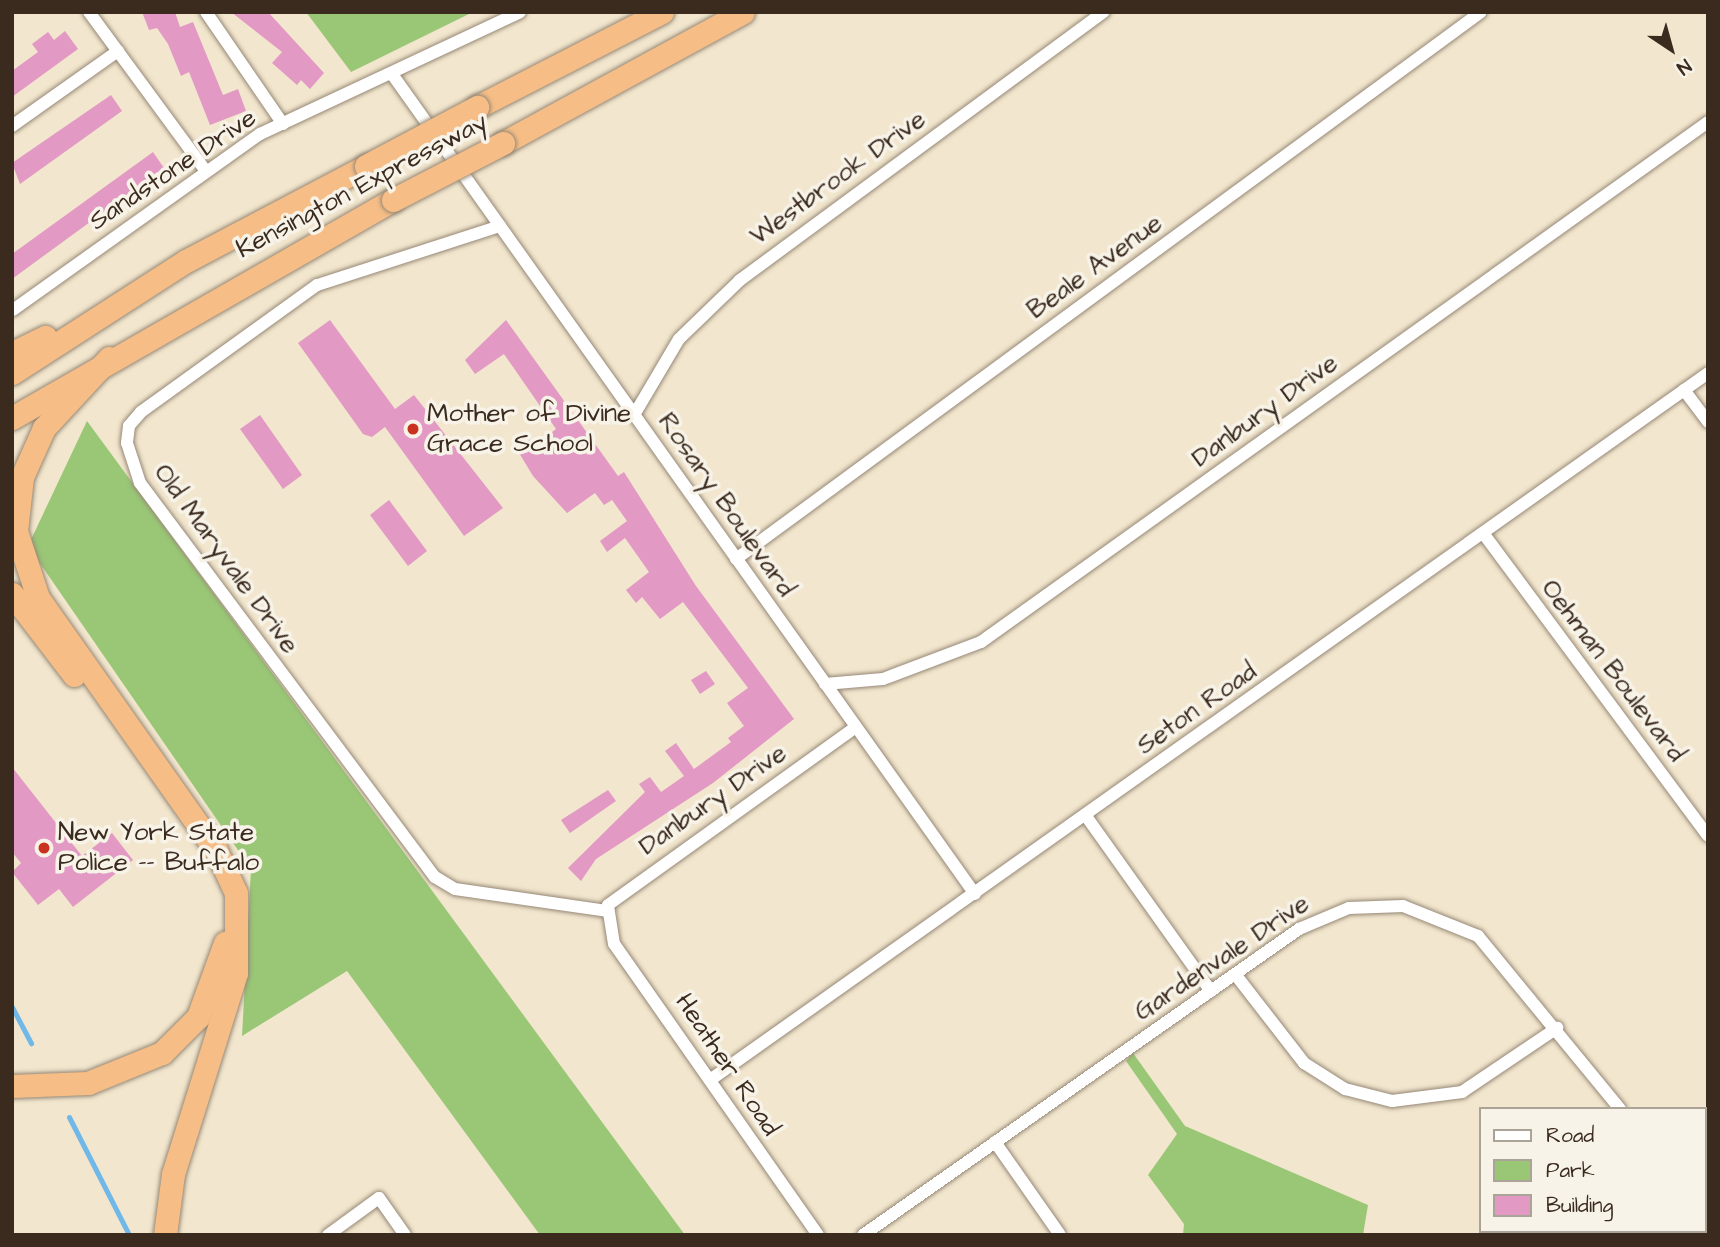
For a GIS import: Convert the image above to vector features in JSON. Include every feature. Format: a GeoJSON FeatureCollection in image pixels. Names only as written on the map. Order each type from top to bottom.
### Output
{"type":"FeatureCollection","features":[{"type":"Feature","properties":{"kind":"highway","name":"Kensington Expressway"},"geometry":{"type":"LineString","coordinates":[[12,373],[108,308],[366,166],[662,12]]}},
{"type":"Feature","properties":{"kind":"highway","name":"Kensington Expressway"},"geometry":{"type":"LineString","coordinates":[[12,418],[109,358],[393,200],[743,12]]}},
{"type":"Feature","properties":{"kind":"highway"},"geometry":{"type":"LineString","coordinates":[[12,353],[108,308]]}},
{"type":"Feature","properties":{"kind":"highway"},"geometry":{"type":"LineString","coordinates":[[109,358],[44,428],[22,477],[16,531],[38,598],[216,850],[236,894],[236,973],[173,1174],[165,1235]]}},
{"type":"Feature","properties":{"kind":"highway"},"geometry":{"type":"LineString","coordinates":[[12,594],[204,853],[226,919],[211,993],[198,1017],[162,1053],[88,1083],[12,1086]]}},
{"type":"Feature","properties":{"kind":"street"},"geometry":{"type":"LineString","coordinates":[[89,12],[206,171]]}},
{"type":"Feature","properties":{"kind":"street","name":"Sandstone Drive"},"geometry":{"type":"LineString","coordinates":[[13,310],[206,171],[283,124],[206,12]]}},
{"type":"Feature","properties":{"kind":"street"},"geometry":{"type":"LineString","coordinates":[[283,124],[520,12]]}},
{"type":"Feature","properties":{"kind":"street","name":"Westbrook Drive"},"geometry":{"type":"LineString","coordinates":[[634,415],[679,340],[740,279],[1104,12]]}},
{"type":"Feature","properties":{"kind":"street","name":"Beale Avenue"},"geometry":{"type":"LineString","coordinates":[[736,559],[1481,12]]}},
{"type":"Feature","properties":{"kind":"street"},"geometry":{"type":"LineString","coordinates":[[12,125],[118,51]]}},
{"type":"Feature","properties":{"kind":"street","name":"Rosary Boulevard"},"geometry":{"type":"LineString","coordinates":[[392,74],[975,894]]}},
{"type":"Feature","properties":{"kind":"street","name":"Danbury Drive"},"geometry":{"type":"LineString","coordinates":[[825,684],[883,679],[981,642],[1708,122]]}},
{"type":"Feature","properties":{"kind":"street","name":"Old Maryvale Drive"},"geometry":{"type":"LineString","coordinates":[[500,226],[317,285],[141,412],[128,426],[127,443],[140,482],[435,877],[454,889],[608,915]]}},
{"type":"Feature","properties":{"kind":"street","name":"Seton Road"},"geometry":{"type":"LineString","coordinates":[[710,1080],[1708,373]]}},
{"type":"Feature","properties":{"kind":"street"},"geometry":{"type":"LineString","coordinates":[[1684,390],[1708,422]]}},
{"type":"Feature","properties":{"kind":"street","name":"Oehman Boulevard"},"geometry":{"type":"LineString","coordinates":[[1483,533],[1708,836]]}},
{"type":"Feature","properties":{"kind":"street","name":"Danbury Drive"},"geometry":{"type":"LineString","coordinates":[[608,915],[618,896],[856,727]]}},
{"type":"Feature","properties":{"kind":"street"},"geometry":{"type":"LineString","coordinates":[[1086,816],[1211,990]]}},
{"type":"Feature","properties":{"kind":"street","name":"Gardenvale Drive"},"geometry":{"type":"LineString","coordinates":[[863,1235],[1211,990],[1323,916],[1403,906],[1478,936],[1557,1028],[1618,1107]]}},
{"type":"Feature","properties":{"kind":"street","name":"Heather Road"},"geometry":{"type":"LineString","coordinates":[[608,915],[614,944],[818,1235]]}},
{"type":"Feature","properties":{"kind":"street"},"geometry":{"type":"LineString","coordinates":[[1235,974],[1304,1063],[1345,1089],[1392,1101],[1462,1092],[1557,1028]]}},
{"type":"Feature","properties":{"kind":"street"},"geometry":{"type":"LineString","coordinates":[[995,1142],[1060,1235]]}},
{"type":"Feature","properties":{"kind":"street"},"geometry":{"type":"LineString","coordinates":[[328,1235],[379,1198],[405,1235]]}},
{"type":"Feature","properties":{"kind":"green space"},"geometry":{"type":"Polygon","coordinates":[[[306,12],[473,12],[351,72],[306,12]]]}},
{"type":"Feature","properties":{"kind":"green space"},"geometry":{"type":"Polygon","coordinates":[[[87,421],[685,1235],[540,1235],[347,971],[242,1036],[251,869],[28,546],[87,421]]]}},
{"type":"Feature","properties":{"kind":"green space"},"geometry":{"type":"Polygon","coordinates":[[[1133,1053],[1185,1126],[1368,1205],[1363,1235],[1183,1235],[1184,1224],[1148,1175],[1177,1134],[1126,1061],[1133,1053]]]}},
{"type":"Feature","properties":{"kind":"building"},"geometry":{"type":"Polygon","coordinates":[[[142,12],[175,12],[180,27],[193,22],[223,95],[238,89],[246,111],[210,125],[189,72],[181,76],[168,44],[157,28],[149,30],[142,12]]]}},
{"type":"Feature","properties":{"kind":"building"},"geometry":{"type":"Polygon","coordinates":[[[231,12],[268,12],[324,73],[310,89],[301,80],[297,85],[272,63],[282,52],[231,12]]]}},
{"type":"Feature","properties":{"kind":"building"},"geometry":{"type":"Polygon","coordinates":[[[65,31],[78,49],[12,97],[12,71],[38,52],[32,44],[48,32],[54,40],[65,31]]]}},
{"type":"Feature","properties":{"kind":"building"},"geometry":{"type":"Polygon","coordinates":[[[111,95],[122,111],[20,184],[12,163],[111,95]]]}},
{"type":"Feature","properties":{"kind":"building"},"geometry":{"type":"Polygon","coordinates":[[[153,152],[164,168],[12,279],[12,254],[153,152]]]}},
{"type":"Feature","properties":{"kind":"building","name":"Mother of Divine Grace School"},"geometry":{"type":"Polygon","coordinates":[[[330,320],[395,409],[414,395],[503,508],[464,536],[385,427],[372,437],[363,434],[298,343],[330,320]]]}},
{"type":"Feature","properties":{"kind":"building"},"geometry":{"type":"Polygon","coordinates":[[[506,320],[618,476],[624,472],[696,586],[794,719],[713,783],[596,859],[581,881],[568,868],[645,792],[639,784],[650,777],[661,792],[684,776],[665,751],[676,743],[694,769],[731,742],[728,738],[744,726],[727,703],[748,688],[683,602],[660,619],[642,597],[636,603],[626,590],[649,572],[625,538],[607,552],[600,541],[627,521],[612,500],[604,505],[595,493],[567,513],[533,476],[513,443],[526,434],[534,446],[556,429],[504,354],[475,374],[465,360],[506,320]]]}},
{"type":"Feature","properties":{"kind":"building"},"geometry":{"type":"Polygon","coordinates":[[[260,415],[302,475],[283,489],[240,429],[260,415]]]}},
{"type":"Feature","properties":{"kind":"building"},"geometry":{"type":"Polygon","coordinates":[[[389,500],[427,551],[408,566],[370,515],[389,500]]]}},
{"type":"Feature","properties":{"kind":"building"},"geometry":{"type":"Polygon","coordinates":[[[706,671],[715,684],[700,694],[691,680],[706,671]]]}},
{"type":"Feature","properties":{"kind":"building"},"geometry":{"type":"Polygon","coordinates":[[[12,767],[82,856],[112,833],[133,860],[73,907],[59,889],[38,905],[12,872],[21,863],[12,852],[12,767]]]}},
{"type":"Feature","properties":{"kind":"building"},"geometry":{"type":"Polygon","coordinates":[[[608,790],[616,801],[570,833],[561,820],[608,790]]]}},
{"type":"Feature","properties":{"kind":"waterway"},"geometry":{"type":"LineString","coordinates":[[12,1007],[31,1043]]}},
{"type":"Feature","properties":{"kind":"waterway"},"geometry":{"type":"LineString","coordinates":[[69,1117],[129,1235]]}},
{"type":"Feature","properties":{"kind":"place","name":"Mother of Divine Grace School"},"geometry":{"type":"Point","coordinates":[413,429]}},
{"type":"Feature","properties":{"kind":"place","name":"New York State Police -- Buffalo"},"geometry":{"type":"Point","coordinates":[44,848]}}]}
